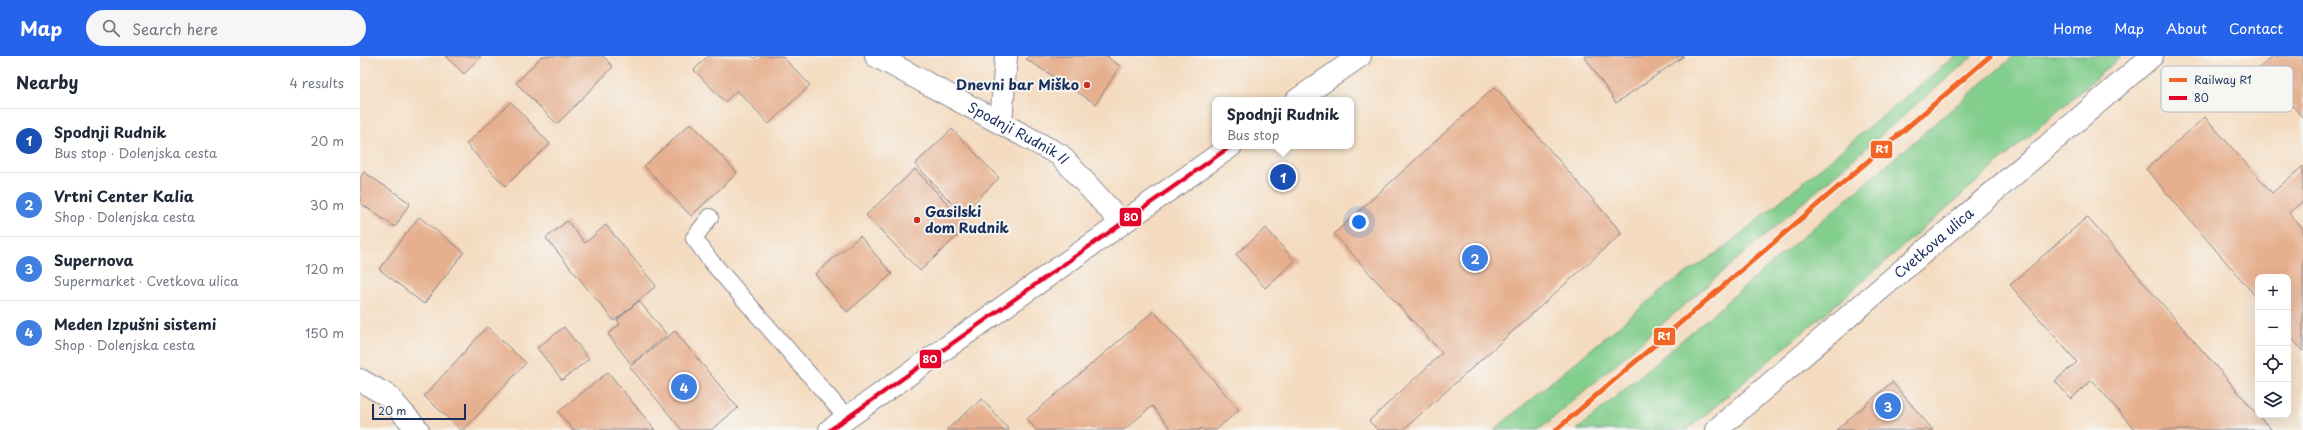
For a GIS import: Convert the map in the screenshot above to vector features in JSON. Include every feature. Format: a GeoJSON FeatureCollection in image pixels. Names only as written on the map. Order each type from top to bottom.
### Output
{"type":"FeatureCollection","features":[{"type":"Feature","properties":{"kind":"street","name":"Spodnji Rudnik II"},"geometry":{"type":"LineString","coordinates":[[876,56],[1060,155],[1121,222]]}},
{"type":"Feature","properties":{"kind":"street"},"geometry":{"type":"LineString","coordinates":[[1001,123],[1006,56]]}},
{"type":"Feature","properties":{"kind":"street"},"geometry":{"type":"LineString","coordinates":[[1301,97],[1360,56]]}},
{"type":"Feature","properties":{"kind":"street","name":"Cvetkova ulica"},"geometry":{"type":"LineString","coordinates":[[1716,430],[2152,56]]}},
{"type":"Feature","properties":{"kind":"street"},"geometry":{"type":"LineString","coordinates":[[838,424],[1121,222],[1227,149]]}},
{"type":"Feature","properties":{"kind":"street"},"geometry":{"type":"LineString","coordinates":[[360,380],[388,396],[418,430]]}},
{"type":"Feature","properties":{"kind":"lane"},"geometry":{"type":"LineString","coordinates":[[710,217],[694,238],[838,424]]}},
{"type":"Feature","properties":{"kind":"green space"},"geometry":{"type":"Polygon","coordinates":[[[1955,56],[1973,56],[1539,430],[1494,430],[1667,286],[1720,251],[1955,56]]]}},
{"type":"Feature","properties":{"kind":"green space"},"geometry":{"type":"Polygon","coordinates":[[[2014,56],[2121,56],[1841,300],[1687,430],[1577,430],[2014,56]]]}},
{"type":"Feature","properties":{"kind":"building"},"geometry":{"type":"Polygon","coordinates":[[[445,56],[481,56],[464,74],[445,56]]]}},
{"type":"Feature","properties":{"kind":"building"},"geometry":{"type":"Polygon","coordinates":[[[542,56],[603,56],[613,67],[557,124],[516,83],[542,56]]]}},
{"type":"Feature","properties":{"kind":"building"},"geometry":{"type":"Polygon","coordinates":[[[708,56],[752,56],[754,58],[757,56],[782,56],[810,85],[769,124],[737,90],[725,102],[694,70],[708,56]]]}},
{"type":"Feature","properties":{"kind":"building","name":"Dnevni bar Miško"},"geometry":{"type":"Polygon","coordinates":[[[1029,56],[1109,56],[1108,58],[1120,66],[1096,104],[1026,59],[1029,56]]]}},
{"type":"Feature","properties":{"kind":"building"},"geometry":{"type":"Polygon","coordinates":[[[1584,56],[1684,56],[1616,103],[1584,56]]]}},
{"type":"Feature","properties":{"kind":"building"},"geometry":{"type":"Polygon","coordinates":[[[2273,56],[2303,56],[2303,118],[2293,106],[2293,66],[2261,66],[2273,56]]]}},
{"type":"Feature","properties":{"kind":"building"},"geometry":{"type":"Polygon","coordinates":[[[1495,87],[1622,233],[1403,430],[1378,430],[1369,421],[1442,353],[1334,234],[1495,87]]]}},
{"type":"Feature","properties":{"kind":"building"},"geometry":{"type":"Polygon","coordinates":[[[511,102],[550,144],[505,186],[466,144],[511,102]]]}},
{"type":"Feature","properties":{"kind":"building"},"geometry":{"type":"Polygon","coordinates":[[[2205,117],[2272,193],[2303,166],[2303,201],[2289,213],[2303,229],[2303,351],[2291,337],[2291,274],[2255,274],[2255,296],[2146,169],[2205,117]]]}},
{"type":"Feature","properties":{"kind":"building"},"geometry":{"type":"Polygon","coordinates":[[[691,123],[737,173],[691,216],[644,166],[691,123]]]}},
{"type":"Feature","properties":{"kind":"building"},"geometry":{"type":"Polygon","coordinates":[[[952,129],[999,178],[962,214],[915,164],[952,129]]]}},
{"type":"Feature","properties":{"kind":"building","name":"Gasilski dom Rudnik"},"geometry":{"type":"Polygon","coordinates":[[[915,169],[968,226],[920,271],[866,215],[915,169]]]}},
{"type":"Feature","properties":{"kind":"building"},"geometry":{"type":"Polygon","coordinates":[[[364,172],[410,203],[395,227],[360,203],[360,178],[364,172]]]}},
{"type":"Feature","properties":{"kind":"building"},"geometry":{"type":"Polygon","coordinates":[[[419,217],[464,252],[424,304],[379,269],[419,217]]]}},
{"type":"Feature","properties":{"kind":"building"},"geometry":{"type":"Polygon","coordinates":[[[2087,217],[2255,412],[2255,418],[2261,418],[2272,430],[2135,430],[2092,380],[2071,399],[2055,381],[2077,362],[2010,285],[2087,217]]]}},
{"type":"Feature","properties":{"kind":"building"},"geometry":{"type":"Polygon","coordinates":[[[567,221],[585,243],[606,225],[656,286],[614,321],[546,238],[567,221]]]}},
{"type":"Feature","properties":{"kind":"building"},"geometry":{"type":"Polygon","coordinates":[[[1266,228],[1295,261],[1265,288],[1236,254],[1266,228]]]}},
{"type":"Feature","properties":{"kind":"building"},"geometry":{"type":"Polygon","coordinates":[[[860,236],[892,274],[847,312],[815,274],[860,236]]]}},
{"type":"Feature","properties":{"kind":"building"},"geometry":{"type":"Polygon","coordinates":[[[639,301],[667,335],[631,364],[608,334],[620,324],[617,320],[639,301]]]}},
{"type":"Feature","properties":{"kind":"building"},"geometry":{"type":"Polygon","coordinates":[[[1154,311],[1239,410],[1216,430],[1203,430],[1201,428],[1199,430],[1172,430],[1152,406],[1124,430],[1036,430],[1027,419],[1154,311]]]}},
{"type":"Feature","properties":{"kind":"building"},"geometry":{"type":"Polygon","coordinates":[[[487,327],[526,363],[464,430],[461,430],[424,396],[487,327]]]}},
{"type":"Feature","properties":{"kind":"building"},"geometry":{"type":"Polygon","coordinates":[[[564,327],[589,359],[562,380],[537,348],[564,327]]]}},
{"type":"Feature","properties":{"kind":"building"},"geometry":{"type":"Polygon","coordinates":[[[675,331],[738,408],[711,430],[682,430],[630,367],[675,331]]]}},
{"type":"Feature","properties":{"kind":"building"},"geometry":{"type":"Polygon","coordinates":[[[608,372],[655,430],[573,430],[558,412],[608,372]]]}},
{"type":"Feature","properties":{"kind":"building"},"geometry":{"type":"Polygon","coordinates":[[[1892,382],[1933,430],[1836,430],[1892,382]]]}},
{"type":"Feature","properties":{"kind":"building"},"geometry":{"type":"Polygon","coordinates":[[[982,399],[1009,430],[946,430],[982,399]]]}},
{"type":"Feature","properties":{"kind":"rail line","name":"R1"},"geometry":{"type":"LineString","coordinates":[[1556,430],[1990,56]]}},
{"type":"Feature","properties":{"kind":"transit line","name":"80"},"geometry":{"type":"LineString","coordinates":[[830,430],[1227,149]]}},
{"type":"Feature","properties":{"kind":"place","name":"Dnevni bar Miško"},"geometry":{"type":"Point","coordinates":[1087,85]}},
{"type":"Feature","properties":{"kind":"place","name":"Spodnji Rudnik"},"geometry":{"type":"Point","coordinates":[1283,177]}},
{"type":"Feature","properties":{"kind":"place","name":"Gasilski dom Rudnik"},"geometry":{"type":"Point","coordinates":[917,220]}},
{"type":"Feature","properties":{"kind":"place","name":"Vrtni Center Kalia"},"geometry":{"type":"Point","coordinates":[1475,258]}},
{"type":"Feature","properties":{"kind":"place","name":"Meden Izpušni sistemi"},"geometry":{"type":"Point","coordinates":[684,387]}},
{"type":"Feature","properties":{"kind":"place","name":"Supernova"},"geometry":{"type":"Point","coordinates":[1888,406]}}]}
